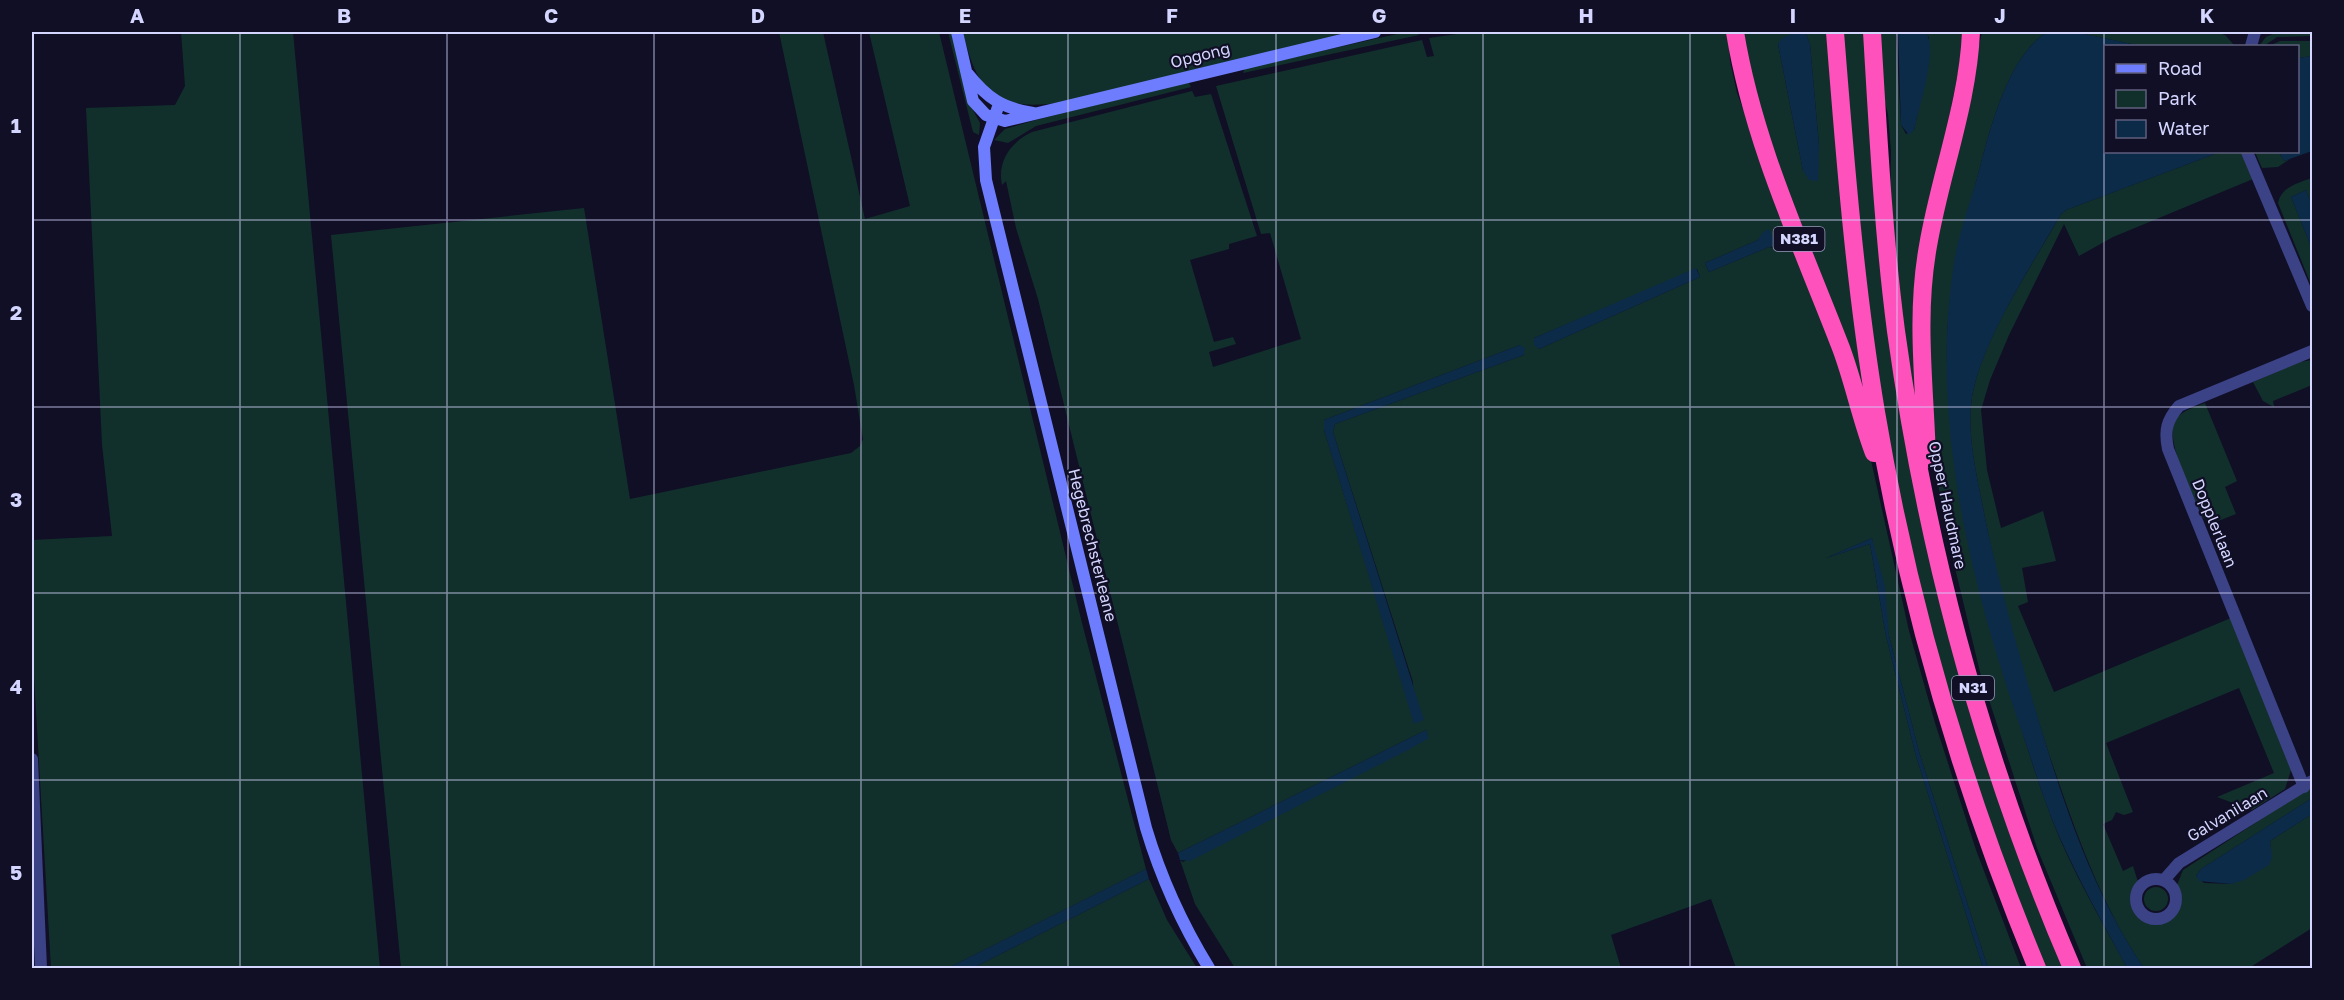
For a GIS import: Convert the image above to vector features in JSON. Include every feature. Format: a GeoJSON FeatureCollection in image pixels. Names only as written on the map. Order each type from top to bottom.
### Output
{"type":"FeatureCollection","features":[{"type":"Feature","properties":{"kind":"highway","name":"N381"},"geometry":{"type":"LineString","coordinates":[[1735,32],[1748,100],[1761,141],[1876,443]]}},
{"type":"Feature","properties":{"kind":"highway"},"geometry":{"type":"LineString","coordinates":[[1835,32],[1859,293],[1876,443]]}},
{"type":"Feature","properties":{"kind":"highway","name":"Opper Haudmare"},"geometry":{"type":"LineString","coordinates":[[1872,32],[1882,197],[1896,330],[1919,430],[1928,507],[1947,594],[2007,797],[2072,967]]}},
{"type":"Feature","properties":{"kind":"highway"},"geometry":{"type":"LineString","coordinates":[[1919,430],[1922,295],[1928,246],[1968,66],[1971,32]]}},
{"type":"Feature","properties":{"kind":"highway","name":"N31"},"geometry":{"type":"LineString","coordinates":[[1876,443],[1892,499],[1925,642],[1969,791],[2005,893],[2037,969]]}},
{"type":"Feature","properties":{"kind":"street"},"geometry":{"type":"LineString","coordinates":[[957,32],[973,101],[993,118]]}},
{"type":"Feature","properties":{"kind":"street","name":"Opgong"},"geometry":{"type":"LineString","coordinates":[[993,118],[1014,121],[1034,113],[1375,32]]}},
{"type":"Feature","properties":{"kind":"street"},"geometry":{"type":"LineString","coordinates":[[968,74],[984,94],[999,104]]}},
{"type":"Feature","properties":{"kind":"street","name":"Opgong"},"geometry":{"type":"LineString","coordinates":[[999,104],[1034,113]]}},
{"type":"Feature","properties":{"kind":"street","name":"Hegebrechsterleane"},"geometry":{"type":"LineString","coordinates":[[999,104],[984,152],[986,180],[1146,828],[1157,866],[1179,917],[1209,969]]}},
{"type":"Feature","properties":{"kind":"street"},"geometry":{"type":"LineString","coordinates":[[2247,153],[2313,306]]}},
{"type":"Feature","properties":{"kind":"street","name":"Dopplerlaan"},"geometry":{"type":"LineString","coordinates":[[2308,784],[2168,449],[2165,434],[2169,418],[2179,406],[2313,351]]}},
{"type":"Feature","properties":{"kind":"street"},"geometry":{"type":"LineString","coordinates":[[32,759],[40,969]]}},
{"type":"Feature","properties":{"kind":"street","name":"Galvanilaan"},"geometry":{"type":"LineString","coordinates":[[2164,880],[2179,863],[2308,784]]}},
{"type":"Feature","properties":{"kind":"green space"},"geometry":{"type":"Polygon","coordinates":[[[181,32],[293,32],[380,968],[51,968],[33,660],[32,540],[112,536],[102,444],[86,108],[175,105],[185,86],[181,32]]]}},
{"type":"Feature","properties":{"kind":"green space"},"geometry":{"type":"Polygon","coordinates":[[[779,32],[823,32],[865,219],[910,206],[869,32],[939,32],[1082,623],[1146,869],[948,968],[401,968],[331,235],[584,208],[630,499],[851,453],[860,446],[863,439],[854,385],[779,32]]]}},
{"type":"Feature","properties":{"kind":"green space"},"geometry":{"type":"Polygon","coordinates":[[[948,32],[952,32],[968,101],[980,123],[979,135],[973,132],[948,32]]]}},
{"type":"Feature","properties":{"kind":"green space"},"geometry":{"type":"Polygon","coordinates":[[[963,32],[1353,32],[1057,103],[1035,105],[1003,100],[982,83],[968,52],[963,32]]]}},
{"type":"Feature","properties":{"kind":"green space"},"geometry":{"type":"Polygon","coordinates":[[[1406,32],[1417,32],[1419,35],[1243,73],[1245,68],[1406,32]]]}},
{"type":"Feature","properties":{"kind":"green space"},"geometry":{"type":"Polygon","coordinates":[[[1471,32],[1729,32],[1730,61],[1737,93],[1866,438],[1909,631],[1935,723],[1976,850],[2021,968],[1988,968],[1920,755],[1889,636],[1872,538],[1826,558],[1870,544],[1886,636],[1916,756],[1983,968],[1736,968],[1711,899],[1611,935],[1621,968],[1235,968],[1195,904],[1180,860],[1183,862],[1428,738],[1426,730],[1178,853],[1171,840],[1038,299],[1016,228],[1006,181],[1002,185],[1002,168],[1007,153],[1012,147],[1032,132],[1192,91],[1195,97],[1211,94],[1257,236],[1229,244],[1229,249],[1190,260],[1214,342],[1233,337],[1236,344],[1209,352],[1213,367],[1301,339],[1270,233],[1261,234],[1216,86],[1422,40],[1427,57],[1434,56],[1429,38],[1471,32]],[[1763,234],[1758,240],[1705,263],[1709,272],[1769,247],[1772,248],[1763,234]],[[1697,269],[1534,338],[1539,349],[1700,277],[1697,269]],[[1520,345],[1324,420],[1324,430],[1415,724],[1413,682],[1333,432],[1335,424],[1524,355],[1520,345]]]}},
{"type":"Feature","properties":{"kind":"green space"},"geometry":{"type":"Polygon","coordinates":[[[1739,32],[1799,32],[1828,32],[1870,415],[1764,140],[1739,32]],[[1799,32],[1778,44],[1803,171],[1819,145],[1810,44],[1806,34],[1799,32]]]}},
{"type":"Feature","properties":{"kind":"green space"},"geometry":{"type":"Polygon","coordinates":[[[1842,32],[1866,32],[1920,505],[2064,968],[2044,968],[1963,743],[1914,570],[1901,512],[1880,392],[1859,212],[1842,32]]]}},
{"type":"Feature","properties":{"kind":"green space"},"geometry":{"type":"Polygon","coordinates":[[[1879,32],[1898,32],[1896,37],[1901,125],[1906,134],[1914,130],[1928,67],[1929,37],[1921,32],[1966,32],[1924,246],[1919,428],[1902,319],[1890,205],[1891,151],[1888,114],[1882,90],[1879,32]]]}},
{"type":"Feature","properties":{"kind":"green space"},"geometry":{"type":"Polygon","coordinates":[[[1982,32],[2047,32],[2022,57],[2003,93],[1984,150],[1958,253],[1950,297],[1947,342],[1952,436],[1969,527],[2014,704],[2031,761],[2068,856],[2127,968],[2087,968],[2037,848],[1980,672],[1945,526],[1929,428],[1925,295],[1982,32]]]}},
{"type":"Feature","properties":{"kind":"green space"},"geometry":{"type":"Polygon","coordinates":[[[2075,32],[2215,32],[2225,35],[2234,45],[2136,45],[2075,32]]]}},
{"type":"Feature","properties":{"kind":"green space"},"geometry":{"type":"Polygon","coordinates":[[[2277,32],[2312,32],[2312,36],[2277,37],[2265,45],[2260,45],[2266,37],[2277,32]]]}},
{"type":"Feature","properties":{"kind":"green space"},"geometry":{"type":"Polygon","coordinates":[[[2280,41],[2312,41],[2312,56],[2299,58],[2299,45],[2271,45],[2280,41]]]}},
{"type":"Feature","properties":{"kind":"green space"},"geometry":{"type":"Polygon","coordinates":[[[1188,81],[1191,87],[1036,126],[1008,143],[994,140],[1005,129],[1188,81]]]}},
{"type":"Feature","properties":{"kind":"green space"},"geometry":{"type":"Polygon","coordinates":[[[2217,153],[2241,153],[2253,179],[2113,237],[2079,256],[2064,224],[2009,335],[1990,380],[1981,410],[1987,470],[2001,528],[2043,511],[2056,561],[2022,568],[2028,602],[2018,606],[2054,692],[2231,618],[2292,767],[2285,789],[2252,810],[2217,797],[2274,773],[2239,688],[2106,743],[2133,812],[2124,815],[2116,812],[2112,820],[2103,824],[2123,871],[2133,866],[2138,882],[2132,900],[2139,915],[2154,923],[2169,919],[2178,907],[2177,885],[2183,870],[2312,786],[2312,798],[2201,869],[2196,876],[2204,883],[2231,884],[2271,857],[2270,841],[2312,814],[2312,928],[2249,968],[2144,968],[2114,918],[2101,891],[2068,809],[2040,725],[1998,578],[1974,458],[1971,427],[1972,397],[1986,351],[2009,303],[2061,214],[2066,210],[2217,153]]]}},
{"type":"Feature","properties":{"kind":"green space"},"geometry":{"type":"Polygon","coordinates":[[[2255,153],[2280,153],[2284,161],[2290,159],[2278,167],[2262,168],[2255,153]]]}},
{"type":"Feature","properties":{"kind":"green space"},"geometry":{"type":"Polygon","coordinates":[[[2312,178],[2312,206],[2306,190],[2291,197],[2312,249],[2312,287],[2278,203],[2286,189],[2312,178]]]}},
{"type":"Feature","properties":{"kind":"green space"},"geometry":{"type":"Polygon","coordinates":[[[2312,360],[2312,385],[2273,401],[2274,407],[2263,401],[2253,382],[2300,362],[2312,360]]]}},
{"type":"Feature","properties":{"kind":"green space"},"geometry":{"type":"Polygon","coordinates":[[[2205,403],[2237,481],[2225,487],[2236,514],[2213,523],[2203,518],[2181,468],[2173,440],[2176,419],[2186,411],[2205,403]]]}},
{"type":"Feature","properties":{"kind":"green space"},"geometry":{"type":"Polygon","coordinates":[[[1149,879],[1167,920],[1197,968],[973,968],[1149,879]]]}},
{"type":"Feature","properties":{"kind":"green space"},"geometry":{"type":"Polygon","coordinates":[[[2156,887],[2165,890],[2168,899],[2165,908],[2156,911],[2147,908],[2144,899],[2147,890],[2156,887]]]}},
{"type":"Feature","properties":{"kind":"water"},"geometry":{"type":"Polygon","coordinates":[[[1799,32],[1806,34],[1810,44],[1819,145],[1818,181],[1809,180],[1803,171],[1778,44],[1783,37],[1799,32]]]}},
{"type":"Feature","properties":{"kind":"water"},"geometry":{"type":"Polygon","coordinates":[[[1898,32],[1926,33],[1929,40],[1927,76],[1914,130],[1909,135],[1901,125],[1898,32]]]}},
{"type":"Feature","properties":{"kind":"water"},"geometry":{"type":"Polygon","coordinates":[[[2047,32],[2075,32],[2136,45],[2104,45],[2104,153],[2217,153],[2066,210],[2061,214],[1997,327],[1986,351],[1972,397],[1971,427],[1974,458],[1985,518],[2016,643],[2050,757],[2090,867],[2124,936],[2144,968],[2127,968],[2075,870],[2049,810],[1986,619],[1971,560],[1951,442],[1947,382],[1948,322],[1954,263],[1996,112],[2012,74],[2034,43],[2047,32]]]}},
{"type":"Feature","properties":{"kind":"water"},"geometry":{"type":"Polygon","coordinates":[[[2312,56],[2312,151],[2284,161],[2280,153],[2299,153],[2299,58],[2312,56]]]}},
{"type":"Feature","properties":{"kind":"water"},"geometry":{"type":"Polygon","coordinates":[[[2306,190],[2312,206],[2312,249],[2291,197],[2306,190]]]}},
{"type":"Feature","properties":{"kind":"water"},"geometry":{"type":"Polygon","coordinates":[[[1769,229],[1777,246],[1769,247],[1709,272],[1705,263],[1758,240],[1763,232],[1769,229]]]}},
{"type":"Feature","properties":{"kind":"water"},"geometry":{"type":"Polygon","coordinates":[[[1696,268],[1700,277],[1539,349],[1534,345],[1534,338],[1696,268]]]}},
{"type":"Feature","properties":{"kind":"water"},"geometry":{"type":"Polygon","coordinates":[[[1520,345],[1525,348],[1524,355],[1335,424],[1333,432],[1424,720],[1414,724],[1324,430],[1324,420],[1520,345]]]}},
{"type":"Feature","properties":{"kind":"water"},"geometry":{"type":"Polygon","coordinates":[[[1872,538],[1885,586],[1889,636],[1920,755],[1988,968],[1983,968],[1916,756],[1886,636],[1870,544],[1826,558],[1872,538]]]}},
{"type":"Feature","properties":{"kind":"water"},"geometry":{"type":"Polygon","coordinates":[[[1426,730],[1429,738],[1410,749],[1190,861],[1180,860],[1178,853],[1426,730]]]}},
{"type":"Feature","properties":{"kind":"water"},"geometry":{"type":"Polygon","coordinates":[[[2312,798],[2312,814],[2270,841],[2272,857],[2269,865],[2244,880],[2231,884],[2199,881],[2196,876],[2201,869],[2312,798]]]}},
{"type":"Feature","properties":{"kind":"water"},"geometry":{"type":"Polygon","coordinates":[[[1146,869],[1149,879],[973,968],[948,968],[1146,869]]]}}]}
